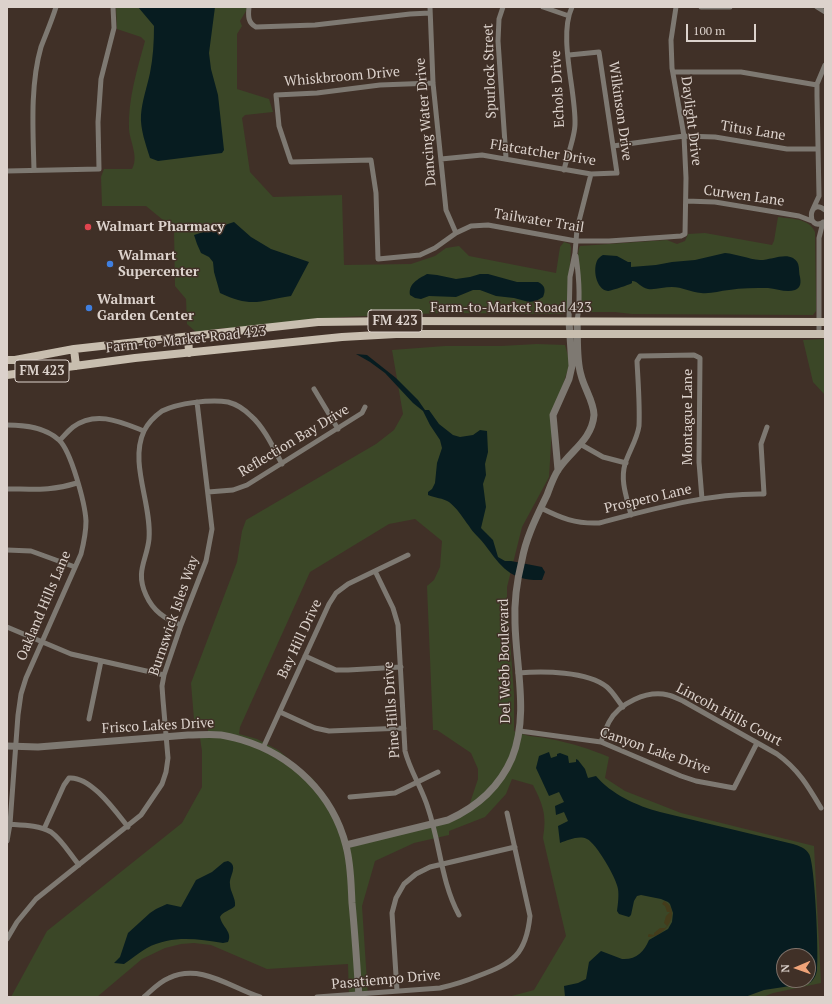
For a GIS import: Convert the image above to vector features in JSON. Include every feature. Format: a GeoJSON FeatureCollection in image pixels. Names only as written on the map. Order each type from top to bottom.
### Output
{"type":"FeatureCollection","features":[{"type":"Feature","properties":{"kind":"main road","name":"Farm-to-Market Road 423"},"geometry":{"type":"LineString","coordinates":[[7,360],[15,360],[74,349],[318,322],[822,322]]}},
{"type":"Feature","properties":{"kind":"main road","name":"Farm-to-Market Road 423"},"geometry":{"type":"LineString","coordinates":[[7,375],[189,353],[342,337],[396,334],[822,334]]}},
{"type":"Feature","properties":{"kind":"main road"},"geometry":{"type":"LineString","coordinates":[[188,336],[189,353]]}},
{"type":"Feature","properties":{"kind":"main road"},"geometry":{"type":"LineString","coordinates":[[74,349],[76,366]]}},
{"type":"Feature","properties":{"kind":"street"},"geometry":{"type":"LineString","coordinates":[[34,170],[34,88],[41,48],[56,7]]}},
{"type":"Feature","properties":{"kind":"street"},"geometry":{"type":"LineString","coordinates":[[7,171],[99,169],[98,122],[101,79],[114,28],[113,7]]}},
{"type":"Feature","properties":{"kind":"street"},"geometry":{"type":"LineString","coordinates":[[249,7],[249,20],[251,24],[256,27],[308,26],[430,13]]}},
{"type":"Feature","properties":{"kind":"street","name":"Dancing Water Drive"},"geometry":{"type":"LineString","coordinates":[[430,7],[434,83],[446,210],[456,233]]}},
{"type":"Feature","properties":{"kind":"street","name":"Spurlock Street"},"geometry":{"type":"LineString","coordinates":[[503,7],[500,19],[498,41],[506,158]]}},
{"type":"Feature","properties":{"kind":"street"},"geometry":{"type":"LineString","coordinates":[[543,7],[569,16]]}},
{"type":"Feature","properties":{"kind":"street","name":"Echols Drive"},"geometry":{"type":"LineString","coordinates":[[564,170],[575,125],[567,34],[569,16],[572,7]]}},
{"type":"Feature","properties":{"kind":"street","name":"Daylight Drive"},"geometry":{"type":"LineString","coordinates":[[676,7],[671,40],[673,72],[684,136],[686,201],[685,234],[682,236]]}},
{"type":"Feature","properties":{"kind":"street"},"geometry":{"type":"LineString","coordinates":[[701,7],[730,7]]}},
{"type":"Feature","properties":{"kind":"street"},"geometry":{"type":"LineString","coordinates":[[817,7],[825,12]]}},
{"type":"Feature","properties":{"kind":"street","name":"Wilkinson Drive"},"geometry":{"type":"LineString","coordinates":[[568,55],[599,52],[617,173]]}},
{"type":"Feature","properties":{"kind":"street"},"geometry":{"type":"LineString","coordinates":[[824,210],[819,196],[818,84],[825,64]]}},
{"type":"Feature","properties":{"kind":"street"},"geometry":{"type":"LineString","coordinates":[[673,72],[742,72],[818,84]]}},
{"type":"Feature","properties":{"kind":"street","name":"Whiskbroom Drive"},"geometry":{"type":"LineString","coordinates":[[378,259],[376,193],[371,160],[291,162],[279,126],[276,94],[317,93],[380,85],[434,83]]}},
{"type":"Feature","properties":{"kind":"street","name":"Titus Lane"},"geometry":{"type":"LineString","coordinates":[[613,146],[684,136],[715,137],[788,149],[818,149]]}},
{"type":"Feature","properties":{"kind":"street","name":"Flatcatcher Drive"},"geometry":{"type":"LineString","coordinates":[[441,159],[482,155],[591,174],[617,173]]}},
{"type":"Feature","properties":{"kind":"street","name":"Del Webb Boulevard"},"geometry":{"type":"LineString","coordinates":[[346,845],[448,820],[471,809],[501,780],[518,739],[520,731],[520,716],[515,621],[518,581],[522,558],[540,508],[558,470],[587,437],[592,425],[594,414],[591,401],[581,375],[574,334],[570,276],[591,174]]}},
{"type":"Feature","properties":{"kind":"street"},"geometry":{"type":"LineString","coordinates":[[819,196],[810,216],[819,238],[822,334]]}},
{"type":"Feature","properties":{"kind":"street","name":"Curwen Lane"},"geometry":{"type":"LineString","coordinates":[[686,201],[715,202],[799,216],[813,221]]}},
{"type":"Feature","properties":{"kind":"street","name":"Curwen Lane"},"geometry":{"type":"LineString","coordinates":[[799,216],[819,207],[824,210]]}},
{"type":"Feature","properties":{"kind":"street"},"geometry":{"type":"LineString","coordinates":[[813,221],[818,224],[824,222]]}},
{"type":"Feature","properties":{"kind":"street"},"geometry":{"type":"LineString","coordinates":[[819,238],[824,222]]}},
{"type":"Feature","properties":{"kind":"street","name":"Tailwater Trail"},"geometry":{"type":"LineString","coordinates":[[378,259],[420,255],[435,248],[456,233],[471,226],[488,225],[576,241],[609,241],[682,236]]}},
{"type":"Feature","properties":{"kind":"street","name":"Del Webb Boulevard"},"geometry":{"type":"LineString","coordinates":[[573,321],[579,310],[579,276],[575,253]]}},
{"type":"Feature","properties":{"kind":"street","name":"Del Webb Boulevard"},"geometry":{"type":"LineString","coordinates":[[558,470],[554,416],[572,366],[574,334]]}},
{"type":"Feature","properties":{"kind":"street","name":"Montague Lane"},"geometry":{"type":"LineString","coordinates":[[626,463],[634,444],[638,427],[637,361],[640,356],[694,355],[700,358],[699,462],[702,499]]}},
{"type":"Feature","properties":{"kind":"street"},"geometry":{"type":"LineString","coordinates":[[314,388],[338,429]]}},
{"type":"Feature","properties":{"kind":"street"},"geometry":{"type":"LineString","coordinates":[[181,626],[165,618],[152,606],[145,593],[142,581],[141,568],[149,540],[149,522],[139,462],[139,447],[144,432],[152,419],[163,411],[197,402],[229,402],[245,410],[253,417],[260,426],[282,464]]}},
{"type":"Feature","properties":{"kind":"street","name":"Burnswick Isles Way"},"geometry":{"type":"LineString","coordinates":[[7,939],[17,922],[36,899],[128,827],[145,811],[162,784],[168,758],[162,686],[164,675],[206,560],[212,529],[197,402]]}},
{"type":"Feature","properties":{"kind":"street","name":"Reflection Bay Drive"},"geometry":{"type":"LineString","coordinates":[[208,492],[233,490],[247,485],[338,429],[362,413],[365,407]]}},
{"type":"Feature","properties":{"kind":"street"},"geometry":{"type":"LineString","coordinates":[[7,425],[33,427],[47,432],[60,440],[74,427],[86,421],[99,418],[112,419],[144,432]]}},
{"type":"Feature","properties":{"kind":"street","name":"Prospero Lane"},"geometry":{"type":"LineString","coordinates":[[540,508],[564,519],[587,524],[599,523],[668,505],[702,499],[764,494],[761,444],[767,427]]}},
{"type":"Feature","properties":{"kind":"street","name":"Oakland Hills Lane"},"geometry":{"type":"LineString","coordinates":[[7,841],[21,694],[26,678],[75,567],[85,539],[86,520],[83,502],[68,454],[60,440]]}},
{"type":"Feature","properties":{"kind":"street"},"geometry":{"type":"LineString","coordinates":[[580,444],[603,456],[626,463],[623,472],[623,482],[631,515]]}},
{"type":"Feature","properties":{"kind":"street"},"geometry":{"type":"LineString","coordinates":[[7,489],[48,490],[77,483]]}},
{"type":"Feature","properties":{"kind":"street"},"geometry":{"type":"LineString","coordinates":[[7,550],[31,550],[75,567]]}},
{"type":"Feature","properties":{"kind":"street","name":"Bay Hill Drive"},"geometry":{"type":"LineString","coordinates":[[263,748],[329,604],[336,593],[348,584],[408,555]]}},
{"type":"Feature","properties":{"kind":"street","name":"Pine Hills Drive"},"geometry":{"type":"LineString","coordinates":[[375,571],[393,608],[398,624],[405,750],[408,763],[428,807],[448,892],[459,915]]}},
{"type":"Feature","properties":{"kind":"street"},"geometry":{"type":"LineString","coordinates":[[7,627],[71,654],[164,675]]}},
{"type":"Feature","properties":{"kind":"street"},"geometry":{"type":"LineString","coordinates":[[305,656],[336,670],[401,668]]}},
{"type":"Feature","properties":{"kind":"street"},"geometry":{"type":"LineString","coordinates":[[89,718],[101,661]]}},
{"type":"Feature","properties":{"kind":"street"},"geometry":{"type":"LineString","coordinates":[[518,673],[551,672],[594,680],[607,688],[623,707]]}},
{"type":"Feature","properties":{"kind":"street","name":"Lincoln Hills Court"},"geometry":{"type":"LineString","coordinates":[[601,742],[609,721],[618,710],[635,699],[651,694],[668,695],[682,701],[758,743],[789,762],[801,775],[821,808]]}},
{"type":"Feature","properties":{"kind":"street"},"geometry":{"type":"LineString","coordinates":[[280,712],[315,728],[329,731],[404,728]]}},
{"type":"Feature","properties":{"kind":"street","name":"Canyon Lake Drive"},"geometry":{"type":"LineString","coordinates":[[520,731],[601,742],[681,776],[696,781],[734,788],[758,743]]}},
{"type":"Feature","properties":{"kind":"street","name":"Frisco Lakes Drive"},"geometry":{"type":"LineString","coordinates":[[7,746],[38,747],[188,734],[222,735],[255,744],[278,755],[300,772],[326,800],[337,820],[346,845],[350,867],[359,996]]}},
{"type":"Feature","properties":{"kind":"street"},"geometry":{"type":"LineString","coordinates":[[350,796],[395,793],[438,772]]}},
{"type":"Feature","properties":{"kind":"street"},"geometry":{"type":"LineString","coordinates":[[44,830],[64,785],[69,778],[89,785],[102,795],[128,827]]}},
{"type":"Feature","properties":{"kind":"street","name":"Pasatiempo Drive"},"geometry":{"type":"LineString","coordinates":[[317,997],[359,996],[452,986],[499,968],[512,961],[520,952],[525,940],[529,927],[530,916],[507,813]]}},
{"type":"Feature","properties":{"kind":"street"},"geometry":{"type":"LineString","coordinates":[[9,824],[37,827],[50,832],[58,839],[79,865]]}},
{"type":"Feature","properties":{"kind":"street"},"geometry":{"type":"LineString","coordinates":[[397,991],[392,919],[395,901],[402,887],[413,876],[424,870],[442,864],[515,847]]}},
{"type":"Feature","properties":{"kind":"street"},"geometry":{"type":"LineString","coordinates":[[144,997],[168,978],[192,973],[203,973],[260,997]]}},
{"type":"Feature","properties":{"kind":"green space"},"geometry":{"type":"Polygon","coordinates":[[[116,7],[247,7],[240,21],[242,26],[237,34],[237,89],[269,99],[273,112],[245,115],[242,118],[250,172],[273,197],[342,195],[344,265],[411,264],[435,256],[446,248],[459,246],[469,256],[556,273],[560,247],[564,242],[570,244],[571,248],[567,312],[562,314],[442,313],[344,317],[196,332],[187,324],[186,299],[175,286],[174,229],[146,206],[102,206],[101,177],[104,169],[132,169],[134,164],[135,160],[129,129],[129,118],[134,85],[145,41],[141,37],[117,29],[116,7]]]}},
{"type":"Feature","properties":{"kind":"green space"},"geometry":{"type":"Polygon","coordinates":[[[778,217],[800,220],[809,224],[815,232],[816,311],[813,315],[632,314],[615,312],[588,312],[584,311],[581,307],[578,266],[580,246],[667,240],[677,244],[685,241],[688,234],[705,233],[772,245],[778,217]]]}},
{"type":"Feature","properties":{"kind":"green space"},"geometry":{"type":"Polygon","coordinates":[[[825,339],[825,395],[813,382],[803,340],[825,339]]]}},
{"type":"Feature","properties":{"kind":"green space"},"geometry":{"type":"Polygon","coordinates":[[[537,344],[565,345],[570,363],[558,400],[552,428],[549,477],[522,527],[507,587],[514,694],[514,731],[573,744],[609,757],[605,778],[625,791],[681,813],[814,846],[821,983],[816,984],[816,948],[776,948],[776,988],[797,988],[773,993],[763,997],[508,997],[534,990],[566,936],[543,838],[545,823],[542,804],[533,785],[512,779],[506,794],[485,817],[449,831],[449,835],[414,843],[375,861],[362,906],[368,997],[349,997],[348,964],[267,969],[211,945],[194,943],[181,944],[165,948],[142,959],[97,997],[11,997],[47,931],[182,823],[202,787],[202,751],[200,738],[207,738],[209,722],[194,719],[191,683],[237,562],[242,531],[246,520],[376,444],[394,430],[403,414],[392,350],[445,346],[501,346],[537,344]],[[415,519],[389,524],[310,572],[240,727],[239,734],[257,739],[278,750],[313,779],[327,797],[340,820],[349,842],[445,819],[469,806],[478,779],[478,769],[471,753],[437,730],[433,730],[427,586],[434,580],[440,567],[442,541],[415,519]]]}},
{"type":"Feature","properties":{"kind":"sand"},"geometry":{"type":"Polygon","coordinates":[[[664,901],[669,905],[672,911],[670,923],[666,929],[660,933],[654,936],[648,937],[649,934],[654,935],[654,933],[660,928],[665,928],[667,926],[664,923],[666,916],[670,912],[667,912],[665,906],[662,904],[664,901]]]}},
{"type":"Feature","properties":{"kind":"water"},"geometry":{"type":"Polygon","coordinates":[[[138,7],[215,7],[209,53],[211,69],[218,95],[224,150],[222,153],[158,161],[150,158],[142,131],[141,115],[142,104],[152,62],[154,26],[138,7]]]}},
{"type":"Feature","properties":{"kind":"water"},"geometry":{"type":"Polygon","coordinates":[[[234,222],[251,237],[271,249],[309,262],[291,296],[248,302],[231,298],[220,293],[214,272],[213,262],[209,257],[201,253],[194,235],[234,222]]]}},
{"type":"Feature","properties":{"kind":"water"},"geometry":{"type":"Polygon","coordinates":[[[725,253],[760,260],[782,256],[793,258],[796,260],[799,267],[800,285],[797,289],[789,291],[768,288],[753,288],[705,293],[676,287],[648,289],[632,281],[630,284],[608,291],[604,290],[598,283],[595,273],[596,263],[603,255],[617,256],[631,262],[631,267],[695,260],[725,253]]]}},
{"type":"Feature","properties":{"kind":"water"},"geometry":{"type":"Polygon","coordinates":[[[427,274],[456,279],[480,274],[488,274],[517,282],[538,282],[543,286],[544,292],[543,297],[536,301],[529,302],[514,298],[496,296],[480,290],[473,290],[456,297],[429,296],[421,299],[410,295],[412,285],[427,274]]]}},
{"type":"Feature","properties":{"kind":"water"},"geometry":{"type":"Polygon","coordinates":[[[356,354],[367,355],[396,378],[418,400],[425,410],[429,410],[439,424],[453,435],[460,437],[473,435],[480,430],[487,431],[488,452],[485,464],[486,475],[483,484],[486,507],[481,528],[493,540],[498,557],[505,561],[542,567],[545,572],[542,580],[522,578],[508,572],[472,531],[452,504],[428,495],[428,492],[432,489],[435,483],[437,463],[442,448],[440,440],[423,411],[413,403],[385,373],[356,354]]]}},
{"type":"Feature","properties":{"kind":"water"},"geometry":{"type":"Polygon","coordinates":[[[549,752],[551,758],[560,753],[568,756],[569,763],[576,762],[576,759],[578,760],[585,769],[588,778],[596,776],[617,794],[642,806],[660,812],[793,844],[806,850],[811,861],[816,910],[817,972],[816,974],[816,948],[776,948],[777,988],[764,990],[745,997],[565,997],[564,986],[578,983],[586,979],[589,962],[601,951],[622,959],[635,957],[642,952],[649,940],[668,929],[672,922],[673,913],[668,902],[641,895],[637,896],[634,901],[631,915],[629,917],[619,914],[617,911],[617,884],[606,862],[596,847],[584,838],[574,838],[560,843],[558,826],[568,821],[564,812],[556,815],[555,806],[564,802],[559,792],[549,796],[536,768],[539,756],[549,752]]]}},
{"type":"Feature","properties":{"kind":"water"},"geometry":{"type":"Polygon","coordinates":[[[228,861],[233,866],[230,884],[235,900],[235,906],[223,913],[220,917],[229,935],[228,942],[223,943],[185,939],[166,941],[147,948],[124,964],[114,963],[120,957],[128,933],[150,913],[167,904],[181,907],[196,880],[212,872],[224,862],[228,861]]]}},
{"type":"Feature","properties":{"kind":"place","name":"Walmart Pharmacy"},"geometry":{"type":"Point","coordinates":[88,227]}},
{"type":"Feature","properties":{"kind":"place","name":"Walmart Supercenter"},"geometry":{"type":"Point","coordinates":[110,264]}},
{"type":"Feature","properties":{"kind":"place","name":"Walmart Garden Center"},"geometry":{"type":"Point","coordinates":[89,308]}}]}
